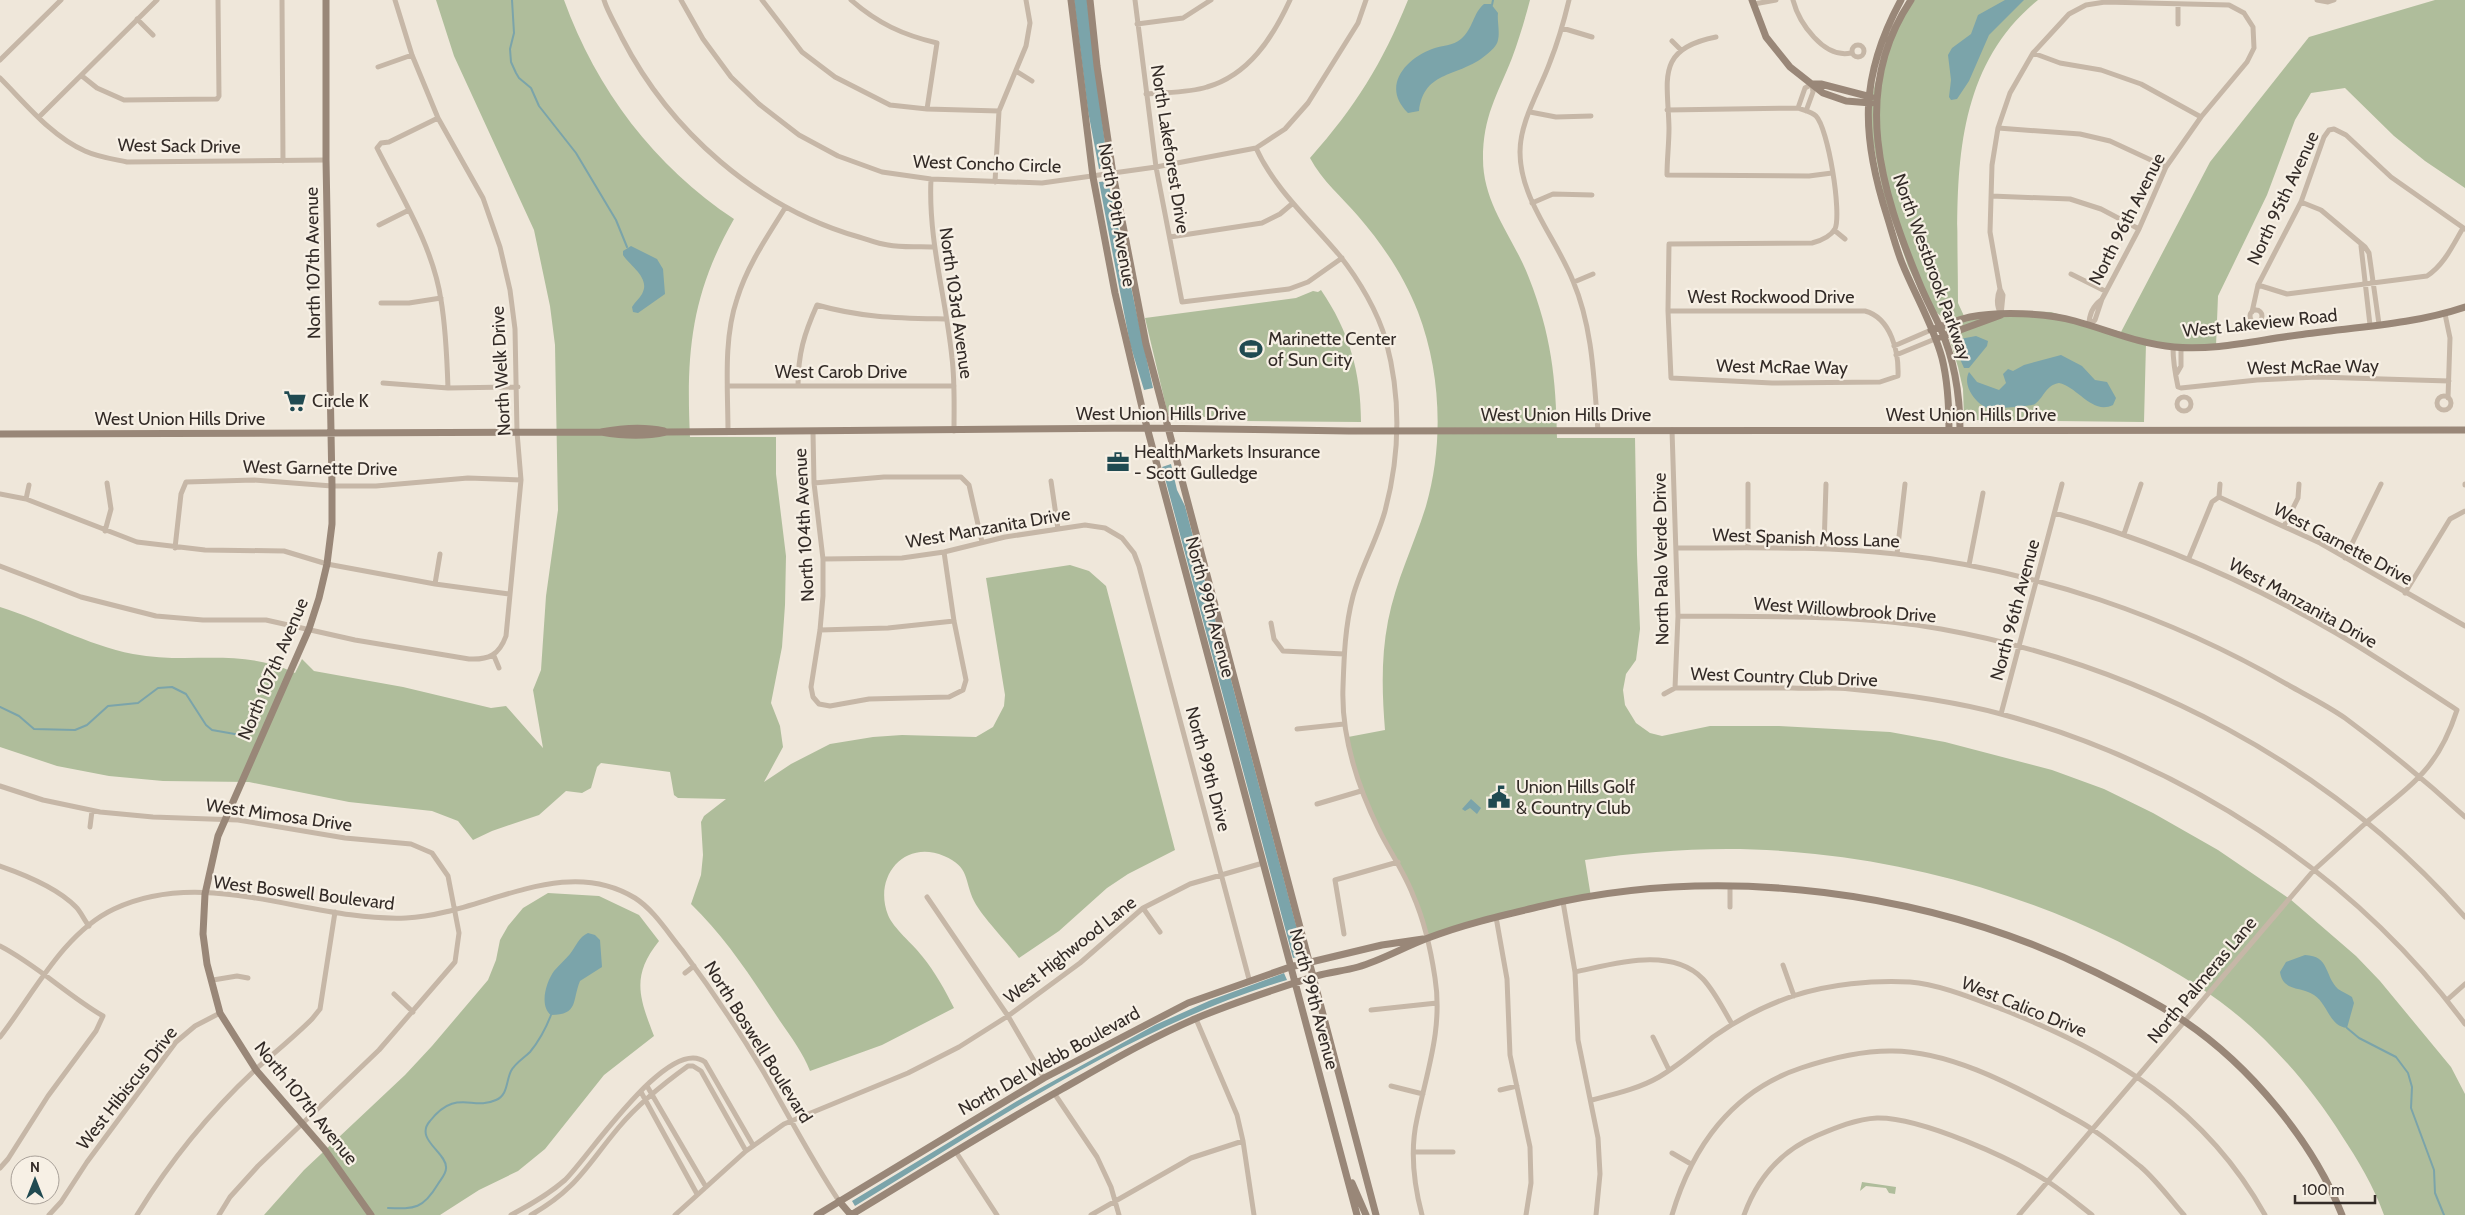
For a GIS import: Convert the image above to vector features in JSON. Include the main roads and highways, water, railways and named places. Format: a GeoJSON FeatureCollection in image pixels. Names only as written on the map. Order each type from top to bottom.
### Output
{"type":"FeatureCollection","features":[{"type":"Feature","properties":{"kind":"main road","name":"North 107th Avenue"},"geometry":{"type":"LineString","coordinates":[[326,0],[326,160],[332,432],[332,524],[327,564],[309,629],[218,836],[205,894],[203,934],[207,964],[213,980],[220,1013],[256,1070],[302,1122],[357,1192],[371,1215]]}},
{"type":"Feature","properties":{"kind":"main road","name":"North 99th Avenue"},"geometry":{"type":"LineString","coordinates":[[1071,0],[1093,176],[1120,317],[1147,428],[1357,1215]]}},
{"type":"Feature","properties":{"kind":"main road","name":"North 99th Avenue"},"geometry":{"type":"LineString","coordinates":[[1090,0],[1097,66],[1113,174],[1146,344],[1376,1215]]}},
{"type":"Feature","properties":{"kind":"main road","name":"North Westbrook Parkway"},"geometry":{"type":"LineString","coordinates":[[1901,0],[1873,67],[1868,100],[1868,136],[1873,169],[1901,262],[1935,339],[1946,379],[1949,430]]}},
{"type":"Feature","properties":{"kind":"main road","name":"North Westbrook Parkway"},"geometry":{"type":"LineString","coordinates":[[1911,0],[1888,47],[1876,100],[1876,138],[1880,169],[1909,258],[1944,336],[1958,390],[1960,430]]}},
{"type":"Feature","properties":{"kind":"main road"},"geometry":{"type":"LineString","coordinates":[[1753,2],[1766,37],[1790,67],[1812,84],[1821,84],[1868,100],[1876,100]]}},
{"type":"Feature","properties":{"kind":"main road","name":"West Lakeview Road"},"geometry":{"type":"LineString","coordinates":[[1931,330],[1970,317],[2001,315],[2047,316],[2089,325],[2134,340],[2181,348],[2216,346],[2379,324],[2445,314],[2465,307]]}},
{"type":"Feature","properties":{"kind":"main road","name":"West Lakeview Road"},"geometry":{"type":"LineString","coordinates":[[1935,339],[2001,315]]}},
{"type":"Feature","properties":{"kind":"main road","name":"West Union Hills Drive"},"geometry":{"type":"LineString","coordinates":[[0,434],[601,432],[625,428],[649,428],[666,432],[1147,428],[1397,430],[2465,430]]}},
{"type":"Feature","properties":{"kind":"main road"},"geometry":{"type":"LineString","coordinates":[[1426,939],[1496,917],[1563,902],[1656,890],[1730,887],[1816,892],[1871,900],[1953,918],[2018,939],[2073,961],[2132,990],[2185,1021],[2230,1058],[2284,1115],[2314,1159],[2334,1194],[2342,1215]]}},
{"type":"Feature","properties":{"kind":"main road","name":"North Del Webb Boulevard"},"geometry":{"type":"LineString","coordinates":[[817,1215],[1044,1078],[1188,1003],[1250,980],[1308,962],[1382,945],[1426,939]]}},
{"type":"Feature","properties":{"kind":"main road","name":"North Del Webb Boulevard"},"geometry":{"type":"LineString","coordinates":[[851,1215],[1054,1093],[1140,1046],[1196,1019],[1295,983],[1357,967],[1426,939]]}},
{"type":"Feature","properties":{"kind":"main road"},"geometry":{"type":"LineString","coordinates":[[1344,1165],[1366,1215]]}},
{"type":"Feature","properties":{"kind":"main road","name":"North Boswell Boulevard"},"geometry":{"type":"LineString","coordinates":[[839,1201],[851,1215]]}},
{"type":"Feature","properties":{"kind":"water"},"geometry":{"type":"Polygon","coordinates":[[[1074,0],[1087,0],[1108,167],[1099,169],[1088,111],[1074,0]]]}},
{"type":"Feature","properties":{"kind":"water"},"geometry":{"type":"Polygon","coordinates":[[[2005,0],[2024,0],[1989,35],[1969,81],[1957,99],[1951,100],[1949,97],[1951,80],[1948,55],[1952,48],[1971,34],[1978,15],[2005,0]]]}},
{"type":"Feature","properties":{"kind":"water"},"geometry":{"type":"Polygon","coordinates":[[[1484,4],[1491,4],[1498,13],[1499,37],[1495,46],[1476,62],[1435,81],[1422,97],[1419,111],[1408,113],[1400,103],[1397,93],[1397,84],[1405,67],[1422,54],[1461,39],[1484,4]]]}},
{"type":"Feature","properties":{"kind":"water"},"geometry":{"type":"Polygon","coordinates":[[[1108,181],[1153,388],[1144,390],[1130,344],[1099,182],[1108,181]]]}},
{"type":"Feature","properties":{"kind":"water"},"geometry":{"type":"Polygon","coordinates":[[[631,246],[657,259],[663,269],[665,294],[638,313],[633,312],[632,307],[642,294],[644,283],[623,255],[623,251],[631,246]]]}},
{"type":"Feature","properties":{"kind":"water"},"geometry":{"type":"Polygon","coordinates":[[[1957,335],[1960,339],[1976,336],[1988,341],[1987,346],[1969,368],[1964,368],[1960,359],[1955,337],[1957,335]]]}},
{"type":"Feature","properties":{"kind":"water"},"geometry":{"type":"Polygon","coordinates":[[[2061,355],[2082,366],[2095,380],[2107,382],[2116,398],[2113,405],[2098,406],[2059,383],[2048,388],[2035,404],[1987,408],[1974,398],[1968,388],[1967,377],[1969,372],[1977,382],[1999,390],[2006,383],[2003,374],[2008,369],[2013,371],[2024,365],[2061,355]]]}},
{"type":"Feature","properties":{"kind":"water"},"geometry":{"type":"Polygon","coordinates":[[[1171,464],[1177,490],[1185,506],[1304,955],[1293,958],[1162,467],[1171,464]]]}},
{"type":"Feature","properties":{"kind":"water"},"geometry":{"type":"Polygon","coordinates":[[[1471,799],[1481,808],[1477,814],[1470,808],[1465,811],[1462,809],[1471,799]]]}},
{"type":"Feature","properties":{"kind":"water"},"geometry":{"type":"Polygon","coordinates":[[[588,933],[595,935],[600,940],[602,967],[580,981],[570,1009],[560,1014],[551,1015],[545,1006],[548,981],[580,939],[588,933]]]}},
{"type":"Feature","properties":{"kind":"water"},"geometry":{"type":"Polygon","coordinates":[[[2305,955],[2319,959],[2326,967],[2338,989],[2352,997],[2354,1003],[2347,1028],[2332,1019],[2323,1004],[2314,995],[2289,986],[2282,978],[2280,972],[2286,962],[2305,955]]]}},
{"type":"Feature","properties":{"kind":"water"},"geometry":{"type":"Polygon","coordinates":[[[1284,973],[1287,980],[1173,1023],[1118,1050],[1011,1110],[855,1206],[852,1201],[1017,1101],[1155,1025],[1211,1000],[1284,973]]]}},
{"type":"Feature","properties":{"kind":"waterway"},"geometry":{"type":"LineString","coordinates":[[512,0],[514,33],[510,49],[511,62],[516,73],[531,88],[539,106],[576,153],[616,220],[627,247]]}},
{"type":"Feature","properties":{"kind":"waterway"},"geometry":{"type":"LineString","coordinates":[[1492,5],[1493,0]]}},
{"type":"Feature","properties":{"kind":"waterway"},"geometry":{"type":"LineString","coordinates":[[0,707],[19,716],[34,729],[75,730],[87,725],[108,706],[138,703],[158,688],[172,687],[186,694],[206,725],[212,730],[246,736]]}},
{"type":"Feature","properties":{"kind":"waterway"},"geometry":{"type":"LineString","coordinates":[[388,1208],[418,1206],[428,1198],[444,1176],[446,1169],[445,1161],[428,1140],[426,1128],[430,1121],[448,1105],[464,1102],[487,1103],[500,1098],[505,1091],[513,1068],[533,1048],[551,1015]]}},
{"type":"Feature","properties":{"kind":"waterway"},"geometry":{"type":"LineString","coordinates":[[2347,1028],[2359,1038],[2396,1057],[2408,1073],[2412,1087],[2411,1108],[2434,1170],[2435,1193],[2444,1215]]}},
{"type":"Feature","properties":{"kind":"place","name":"Marinette Center of Sun City"},"geometry":{"type":"Point","coordinates":[1251,349]}},
{"type":"Feature","properties":{"kind":"place","name":"Circle K"},"geometry":{"type":"Point","coordinates":[295,401]}},
{"type":"Feature","properties":{"kind":"place","name":"HealthMarkets Insurance - Scott Gulledge"},"geometry":{"type":"Point","coordinates":[1118,462]}},
{"type":"Feature","properties":{"kind":"place","name":"Union Hills Golf & Country Club"},"geometry":{"type":"Point","coordinates":[1499,797]}}]}
